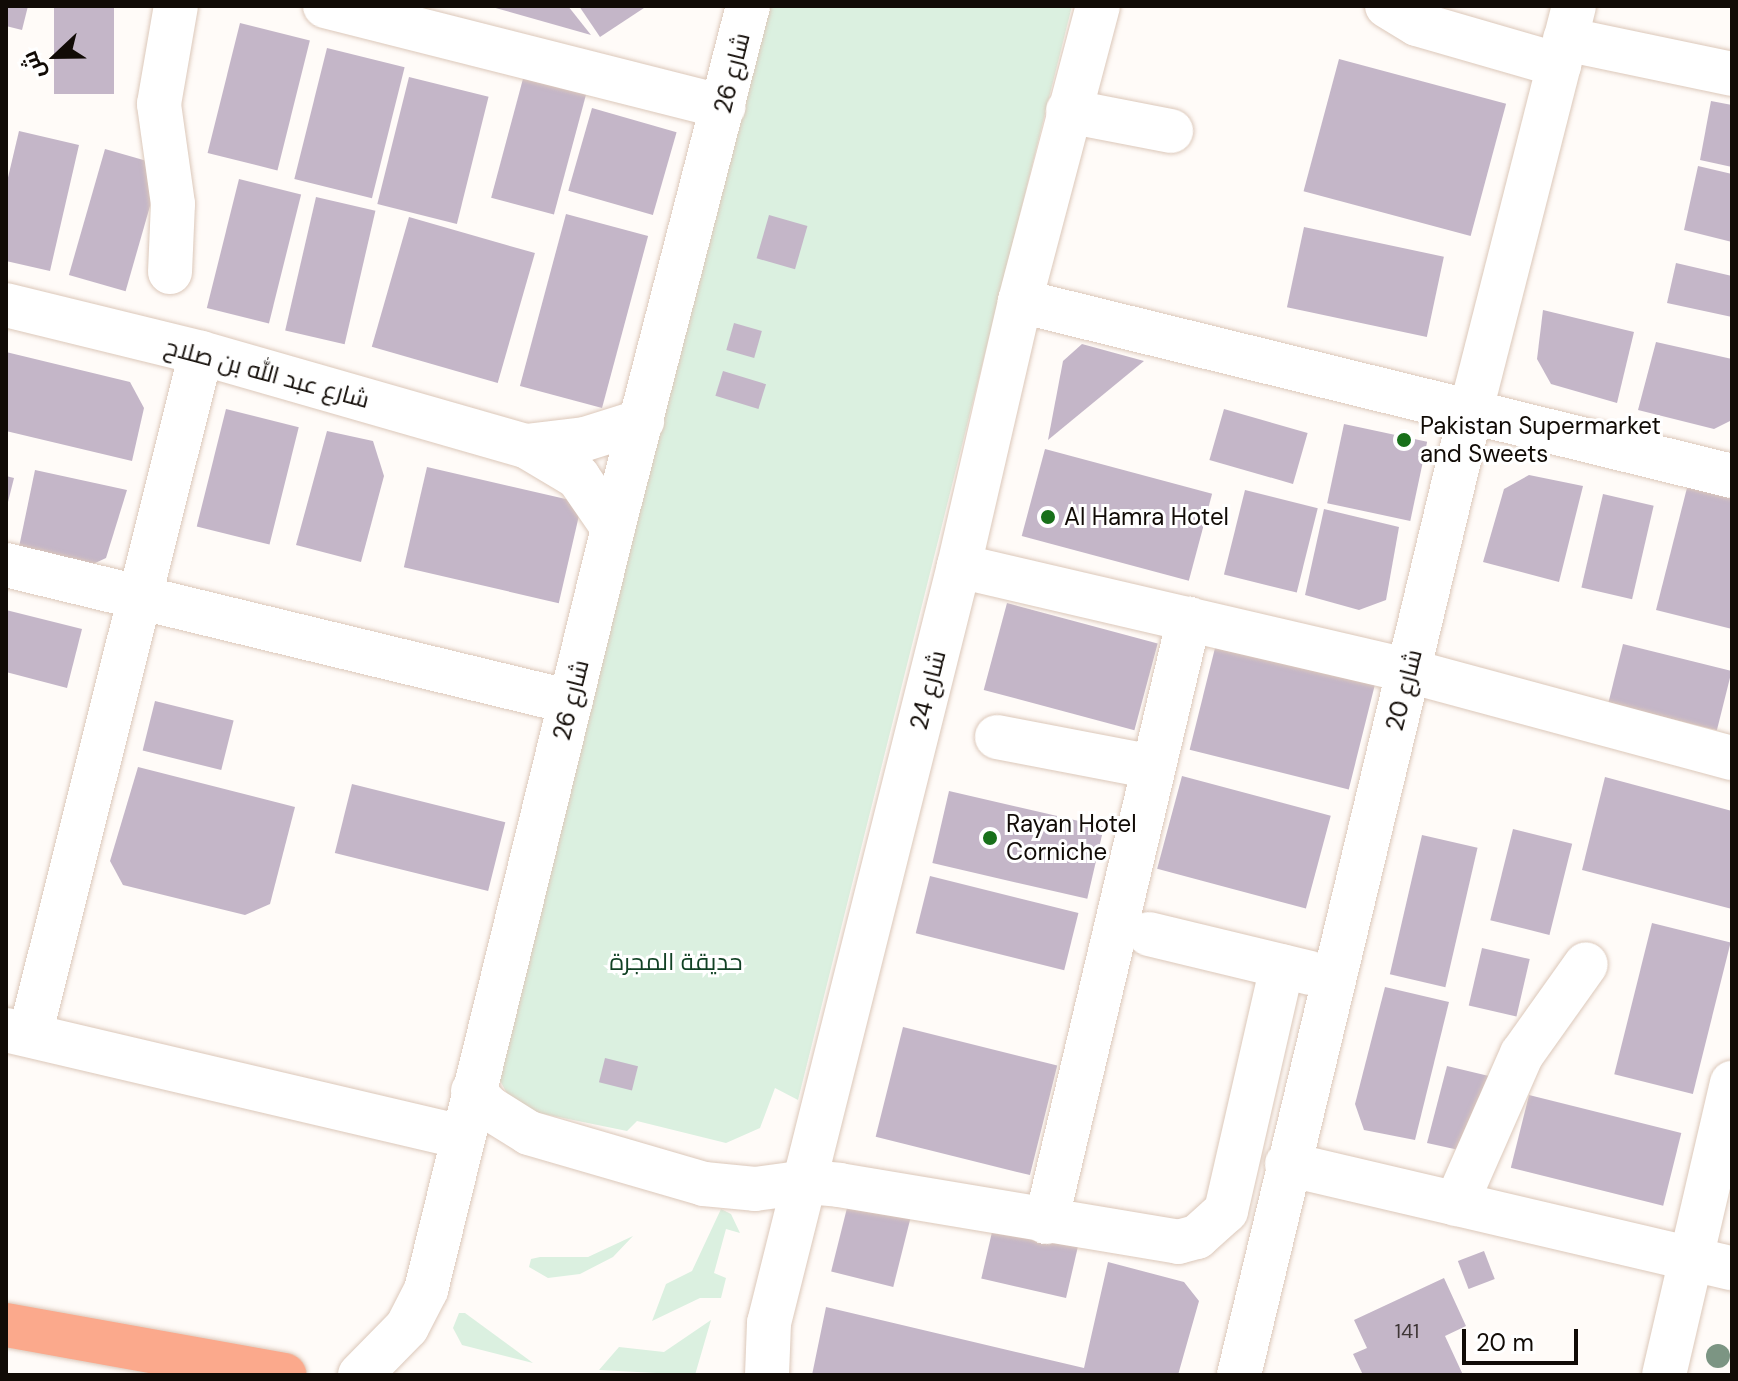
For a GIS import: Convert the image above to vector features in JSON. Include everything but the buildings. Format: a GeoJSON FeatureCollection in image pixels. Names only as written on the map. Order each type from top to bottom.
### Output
{"type":"FeatureCollection","features":[{"type":"Feature","properties":{"kind":"main road"},"geometry":{"type":"LineString","coordinates":[[6,1325],[285,1375]]}},
{"type":"Feature","properties":{"kind":"street"},"geometry":{"type":"LineString","coordinates":[[170,272],[173,204],[159,104],[176,6]]}},
{"type":"Feature","properties":{"kind":"street"},"geometry":{"type":"LineString","coordinates":[[325,6],[391,14],[723,107]]}},
{"type":"Feature","properties":{"kind":"street","name":"شارع 26"},"geometry":{"type":"LineString","coordinates":[[360,1375],[407,1327],[426,1290],[613,528],[748,6]]}},
{"type":"Feature","properties":{"kind":"street","name":"شارع 24"},"geometry":{"type":"LineString","coordinates":[[767,1375],[769,1323],[807,1182],[959,566],[1020,301],[1098,6]]}},
{"type":"Feature","properties":{"kind":"street"},"geometry":{"type":"LineString","coordinates":[[1387,6],[1417,24],[1566,37],[1732,74]]}},
{"type":"Feature","properties":{"kind":"street","name":"شارع 20"},"geometry":{"type":"LineString","coordinates":[[1239,1375],[1332,978],[1566,37]]}},
{"type":"Feature","properties":{"kind":"street"},"geometry":{"type":"LineString","coordinates":[[1068,111],[1171,131]]}},
{"type":"Feature","properties":{"kind":"street"},"geometry":{"type":"LineString","coordinates":[[1020,301],[1732,476]]}},
{"type":"Feature","properties":{"kind":"street","name":"شارع عبد الله بن صلاح"},"geometry":{"type":"LineString","coordinates":[[6,305],[201,353],[526,446],[578,477],[613,528]]}},
{"type":"Feature","properties":{"kind":"street"},"geometry":{"type":"LineString","coordinates":[[201,353],[140,597],[18,1033],[462,1137]]}},
{"type":"Feature","properties":{"kind":"street","name":"شارع عبد الله بن صلاح"},"geometry":{"type":"LineString","coordinates":[[526,446],[585,439],[642,421]]}},
{"type":"Feature","properties":{"kind":"street"},"geometry":{"type":"LineString","coordinates":[[6,565],[571,702]]}},
{"type":"Feature","properties":{"kind":"street"},"geometry":{"type":"LineString","coordinates":[[959,566],[1409,671],[1732,758]]}},
{"type":"Feature","properties":{"kind":"street"},"geometry":{"type":"LineString","coordinates":[[1046,1222],[1189,619]]}},
{"type":"Feature","properties":{"kind":"street"},"geometry":{"type":"LineString","coordinates":[[997,737],[1153,767]]}},
{"type":"Feature","properties":{"kind":"street"},"geometry":{"type":"LineString","coordinates":[[1149,934],[1332,978]]}},
{"type":"Feature","properties":{"kind":"street"},"geometry":{"type":"LineString","coordinates":[[1456,1204],[1516,1064],[1586,964]]}},
{"type":"Feature","properties":{"kind":"street"},"geometry":{"type":"LineString","coordinates":[[473,1091],[489,1108],[529,1133],[677,1177],[730,1188],[807,1182],[1178,1242],[1214,1226],[1231,1192],[1282,966]]}},
{"type":"Feature","properties":{"kind":"street"},"geometry":{"type":"LineString","coordinates":[[1664,1375],[1732,1083]]}},
{"type":"Feature","properties":{"kind":"street"},"geometry":{"type":"LineString","coordinates":[[1287,1164],[1732,1268]]}},
{"type":"Feature","properties":{"kind":"green space","name":"حديقة المجرة"},"geometry":{"type":"Polygon","coordinates":[[[763,6],[1072,6],[798,1100],[775,1088],[760,1128],[726,1143],[637,1121],[627,1131],[534,1112],[510,1099],[497,1075],[763,6]]]}},
{"type":"Feature","properties":{"kind":"green space"},"geometry":{"type":"Polygon","coordinates":[[[721,1209],[731,1214],[740,1233],[726,1229],[714,1273],[726,1278],[721,1298],[700,1298],[652,1321],[666,1284],[692,1271],[721,1209]]]}},
{"type":"Feature","properties":{"kind":"green space"},"geometry":{"type":"Polygon","coordinates":[[[633,1236],[613,1257],[580,1274],[548,1278],[529,1267],[531,1259],[540,1257],[588,1257],[633,1236]]]}},
{"type":"Feature","properties":{"kind":"green space"},"geometry":{"type":"Polygon","coordinates":[[[459,1313],[465,1313],[533,1363],[462,1345],[453,1328],[459,1313]]]}},
{"type":"Feature","properties":{"kind":"green space"},"geometry":{"type":"Polygon","coordinates":[[[711,1320],[695,1375],[599,1370],[619,1347],[664,1352],[711,1320]]]}},
{"type":"Feature","properties":{"kind":"place","name":"Pakistan Supermarket and Sweets"},"geometry":{"type":"Point","coordinates":[1404,440]}},
{"type":"Feature","properties":{"kind":"place","name":"Al Hamra Hotel"},"geometry":{"type":"Point","coordinates":[1048,517]}},
{"type":"Feature","properties":{"kind":"place","name":"Rayan Hotel Corniche"},"geometry":{"type":"Point","coordinates":[990,838]}}]}
